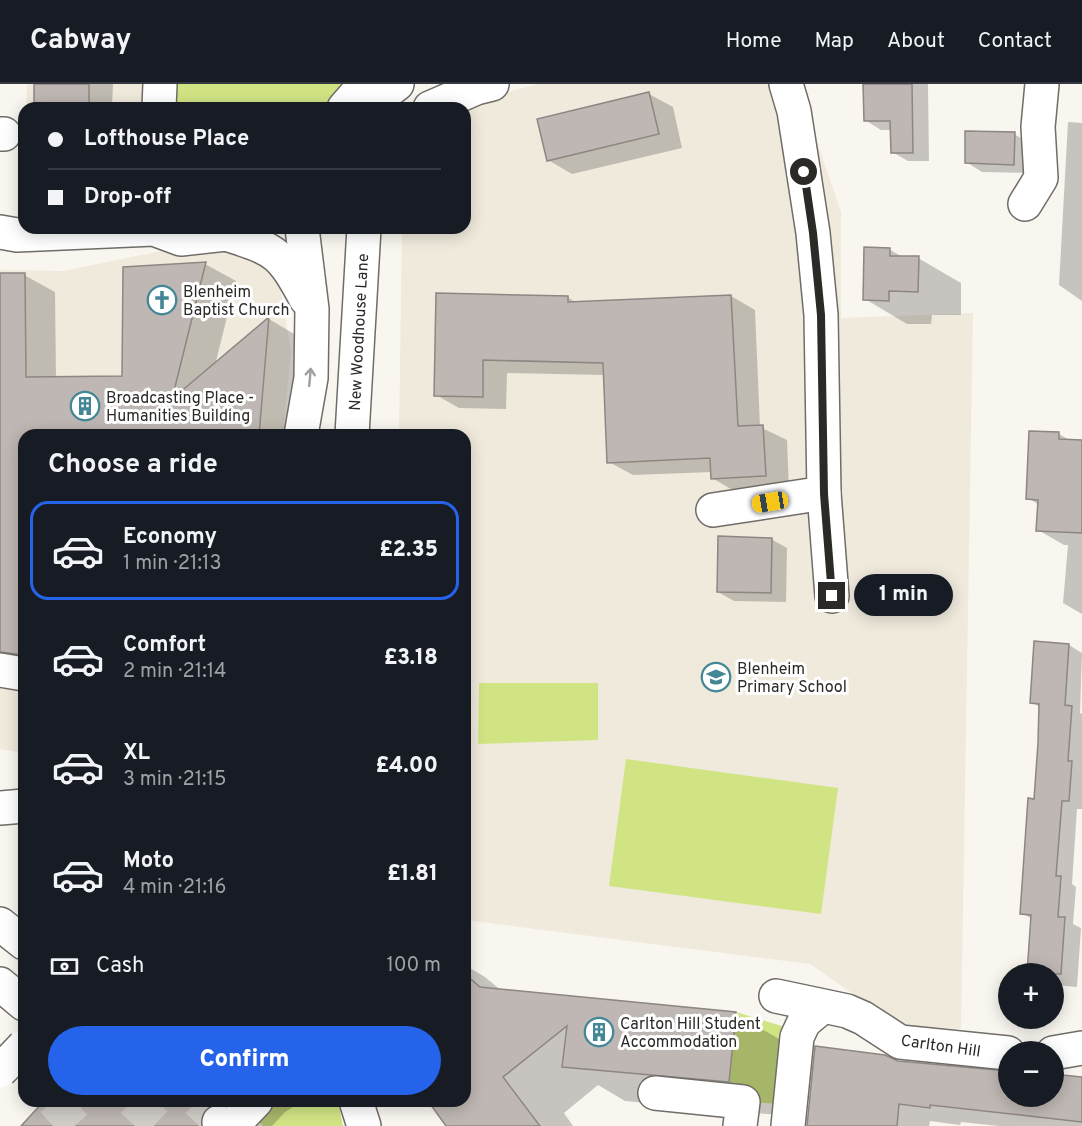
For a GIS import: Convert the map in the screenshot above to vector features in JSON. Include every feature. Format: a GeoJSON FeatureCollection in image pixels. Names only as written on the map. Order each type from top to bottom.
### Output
{"type":"FeatureCollection","features":[{"type":"Feature","properties":{"kind":"main road"},"geometry":{"type":"LineString","coordinates":[[159,102],[160,84]]}},
{"type":"Feature","properties":{"kind":"main road"},"geometry":{"type":"LineString","coordinates":[[365,99],[397,84]]}},
{"type":"Feature","properties":{"kind":"main road"},"geometry":{"type":"LineString","coordinates":[[444,102],[476,88],[492,84]]}},
{"type":"Feature","properties":{"kind":"main road"},"geometry":{"type":"LineString","coordinates":[[786,84],[794,111],[813,233],[821,315],[824,494],[832,596]]}},
{"type":"Feature","properties":{"kind":"main road"},"geometry":{"type":"LineString","coordinates":[[1025,204],[1041,178],[1038,127],[1042,84]]}},
{"type":"Feature","properties":{"kind":"main road"},"geometry":{"type":"LineString","coordinates":[[6,236],[43,234]]}},
{"type":"Feature","properties":{"kind":"main road"},"geometry":{"type":"LineString","coordinates":[[167,234],[180,240],[219,234]]}},
{"type":"Feature","properties":{"kind":"main road"},"geometry":{"type":"LineString","coordinates":[[244,234],[277,254],[290,269],[312,309]]}},
{"type":"Feature","properties":{"kind":"main road"},"geometry":{"type":"LineString","coordinates":[[302,429],[311,378],[312,309],[303,234]]}},
{"type":"Feature","properties":{"kind":"main road","name":"New Woodhouse Lane"},"geometry":{"type":"LineString","coordinates":[[352,429],[364,234]]}},
{"type":"Feature","properties":{"kind":"main road"},"geometry":{"type":"LineString","coordinates":[[713,510],[824,494]]}},
{"type":"Feature","properties":{"kind":"main road"},"geometry":{"type":"LineString","coordinates":[[0,670],[18,673]]}},
{"type":"Feature","properties":{"kind":"main road"},"geometry":{"type":"LineString","coordinates":[[0,808],[18,806]]}},
{"type":"Feature","properties":{"kind":"main road"},"geometry":{"type":"LineString","coordinates":[[0,924],[18,938]]}},
{"type":"Feature","properties":{"kind":"main road"},"geometry":{"type":"LineString","coordinates":[[0,984],[18,999]]}},
{"type":"Feature","properties":{"kind":"main road","name":"Carlton Hill"},"geometry":{"type":"LineString","coordinates":[[776,996],[847,1011],[863,1018],[900,1042],[998,1052]]}},
{"type":"Feature","properties":{"kind":"main road"},"geometry":{"type":"LineString","coordinates":[[788,1126],[797,1037],[804,1022],[822,1006]]}},
{"type":"Feature","properties":{"kind":"main road"},"geometry":{"type":"LineString","coordinates":[[0,1043],[18,1062]]}},
{"type":"Feature","properties":{"kind":"main road"},"geometry":{"type":"LineString","coordinates":[[1064,1051],[1082,1048]]}},
{"type":"Feature","properties":{"kind":"main road"},"geometry":{"type":"LineString","coordinates":[[0,1071],[18,1052]]}},
{"type":"Feature","properties":{"kind":"main road"},"geometry":{"type":"LineString","coordinates":[[1064,1060],[1082,1062]]}},
{"type":"Feature","properties":{"kind":"main road"},"geometry":{"type":"LineString","coordinates":[[655,1093],[743,1102],[740,1126]]}},
{"type":"Feature","properties":{"kind":"main road"},"geometry":{"type":"LineString","coordinates":[[225,1125],[248,1107]]}},
{"type":"Feature","properties":{"kind":"main road"},"geometry":{"type":"LineString","coordinates":[[358,1107],[364,1126]]}},
{"type":"Feature","properties":{"kind":"shaded area"},"geometry":{"type":"Polygon","coordinates":[[[27,84],[159,84],[158,102],[26,102],[27,84]]]}},
{"type":"Feature","properties":{"kind":"shaded area","name":"Blenheim Primary School"},"geometry":{"type":"Polygon","coordinates":[[[537,84],[797,84],[841,212],[841,318],[973,313],[961,1029],[899,1026],[810,964],[471,921],[471,429],[399,429],[402,234],[471,234],[471,102],[537,84]]]}},
{"type":"Feature","properties":{"kind":"shaded area"},"geometry":{"type":"Polygon","coordinates":[[[171,249],[250,257],[279,282],[291,351],[284,429],[18,429],[18,752],[0,749],[0,270],[63,271],[171,249]]]}},
{"type":"Feature","properties":{"kind":"green space"},"geometry":{"type":"Polygon","coordinates":[[[164,84],[340,84],[342,102],[166,102],[164,84]]]}},
{"type":"Feature","properties":{"kind":"green space"},"geometry":{"type":"Polygon","coordinates":[[[479,683],[598,683],[598,740],[478,744],[479,683]]]}},
{"type":"Feature","properties":{"kind":"green space"},"geometry":{"type":"Polygon","coordinates":[[[626,759],[838,788],[821,914],[609,886],[626,759]]]}},
{"type":"Feature","properties":{"kind":"green space"},"geometry":{"type":"Polygon","coordinates":[[[736,1012],[798,1031],[790,1105],[727,1100],[736,1012]]]}},
{"type":"Feature","properties":{"kind":"green space"},"geometry":{"type":"Polygon","coordinates":[[[264,1107],[339,1107],[343,1126],[263,1126],[254,1117],[264,1107]]]}},
{"type":"Feature","properties":{"kind":"building"},"geometry":{"type":"Polygon","coordinates":[[[34,84],[89,84],[89,102],[34,102],[34,84]]]}},
{"type":"Feature","properties":{"kind":"building"},"geometry":{"type":"Polygon","coordinates":[[[863,84],[912,84],[913,153],[891,153],[890,121],[864,121],[863,84]]]}},
{"type":"Feature","properties":{"kind":"building"},"geometry":{"type":"Polygon","coordinates":[[[649,92],[659,134],[547,161],[537,119],[649,92]]]}},
{"type":"Feature","properties":{"kind":"building"},"geometry":{"type":"Polygon","coordinates":[[[965,131],[1015,132],[1014,165],[965,163],[965,131]]]}},
{"type":"Feature","properties":{"kind":"building"},"geometry":{"type":"Polygon","coordinates":[[[864,247],[890,248],[890,256],[919,256],[918,292],[889,291],[889,301],[863,300],[864,247]]]}},
{"type":"Feature","properties":{"kind":"building","name":"Broadcasting Place - Humanities Building"},"geometry":{"type":"Polygon","coordinates":[[[206,262],[172,399],[269,317],[260,429],[18,429],[18,654],[0,652],[0,273],[25,273],[26,377],[122,376],[123,267],[206,262]]]}},
{"type":"Feature","properties":{"kind":"building"},"geometry":{"type":"Polygon","coordinates":[[[436,293],[568,296],[568,302],[731,295],[738,426],[763,425],[766,476],[711,479],[710,458],[607,463],[603,363],[483,360],[483,397],[434,396],[436,293]]]}},
{"type":"Feature","properties":{"kind":"building"},"geometry":{"type":"Polygon","coordinates":[[[1029,431],[1059,432],[1059,439],[1082,440],[1082,533],[1036,531],[1038,500],[1026,499],[1029,431]]]}},
{"type":"Feature","properties":{"kind":"building"},"geometry":{"type":"Polygon","coordinates":[[[718,536],[772,538],[771,593],[717,592],[718,536]]]}},
{"type":"Feature","properties":{"kind":"building"},"geometry":{"type":"Polygon","coordinates":[[[1034,641],[1069,644],[1065,705],[1072,706],[1068,761],[1072,761],[1069,801],[1062,801],[1056,876],[1061,876],[1058,917],[1065,917],[1062,963],[1028,963],[1031,915],[1020,914],[1028,798],[1034,799],[1038,743],[1039,704],[1030,703],[1034,641]]]}},
{"type":"Feature","properties":{"kind":"building","name":"Carlton Hill Student Accommodation"},"geometry":{"type":"Polygon","coordinates":[[[471,979],[480,987],[736,1012],[729,1082],[562,1067],[567,1026],[503,1077],[540,1126],[446,1126],[432,1107],[471,1107],[471,979]]]}},
{"type":"Feature","properties":{"kind":"building"},"geometry":{"type":"Polygon","coordinates":[[[815,1046],[885,1055],[898,1061],[998,1070],[998,1107],[1064,1107],[1064,1075],[1082,1077],[1082,1122],[930,1105],[930,1108],[899,1104],[897,1126],[807,1126],[815,1046]]]}},
{"type":"Feature","properties":{"kind":"building"},"geometry":{"type":"Polygon","coordinates":[[[38,1107],[208,1107],[201,1117],[201,1126],[21,1126],[38,1107]]]}},
{"type":"Feature","properties":{"kind":"tunnel"},"geometry":{"type":"LineString","coordinates":[[58,1107],[75,1126]]}},
{"type":"Feature","properties":{"kind":"tunnel"},"geometry":{"type":"LineString","coordinates":[[138,1107],[159,1126]]}},
{"type":"Feature","properties":{"kind":"tunnel"},"geometry":{"type":"LineString","coordinates":[[203,1107],[219,1122]]}},
{"type":"Feature","properties":{"kind":"place","name":"Blenheim Baptist Church"},"geometry":{"type":"Point","coordinates":[162,300]}},
{"type":"Feature","properties":{"kind":"place","name":"Broadcasting Place - Humanities Building"},"geometry":{"type":"Point","coordinates":[85,406]}},
{"type":"Feature","properties":{"kind":"place","name":"Blenheim Primary School"},"geometry":{"type":"Point","coordinates":[716,677]}},
{"type":"Feature","properties":{"kind":"place","name":"Carlton Hill Student Accommodation"},"geometry":{"type":"Point","coordinates":[599,1032]}},
{"type":"Feature","properties":{"kind":"route"},"geometry":{"type":"LineString","coordinates":[[804,172],[821,315],[824,494],[832,596]]}}]}
